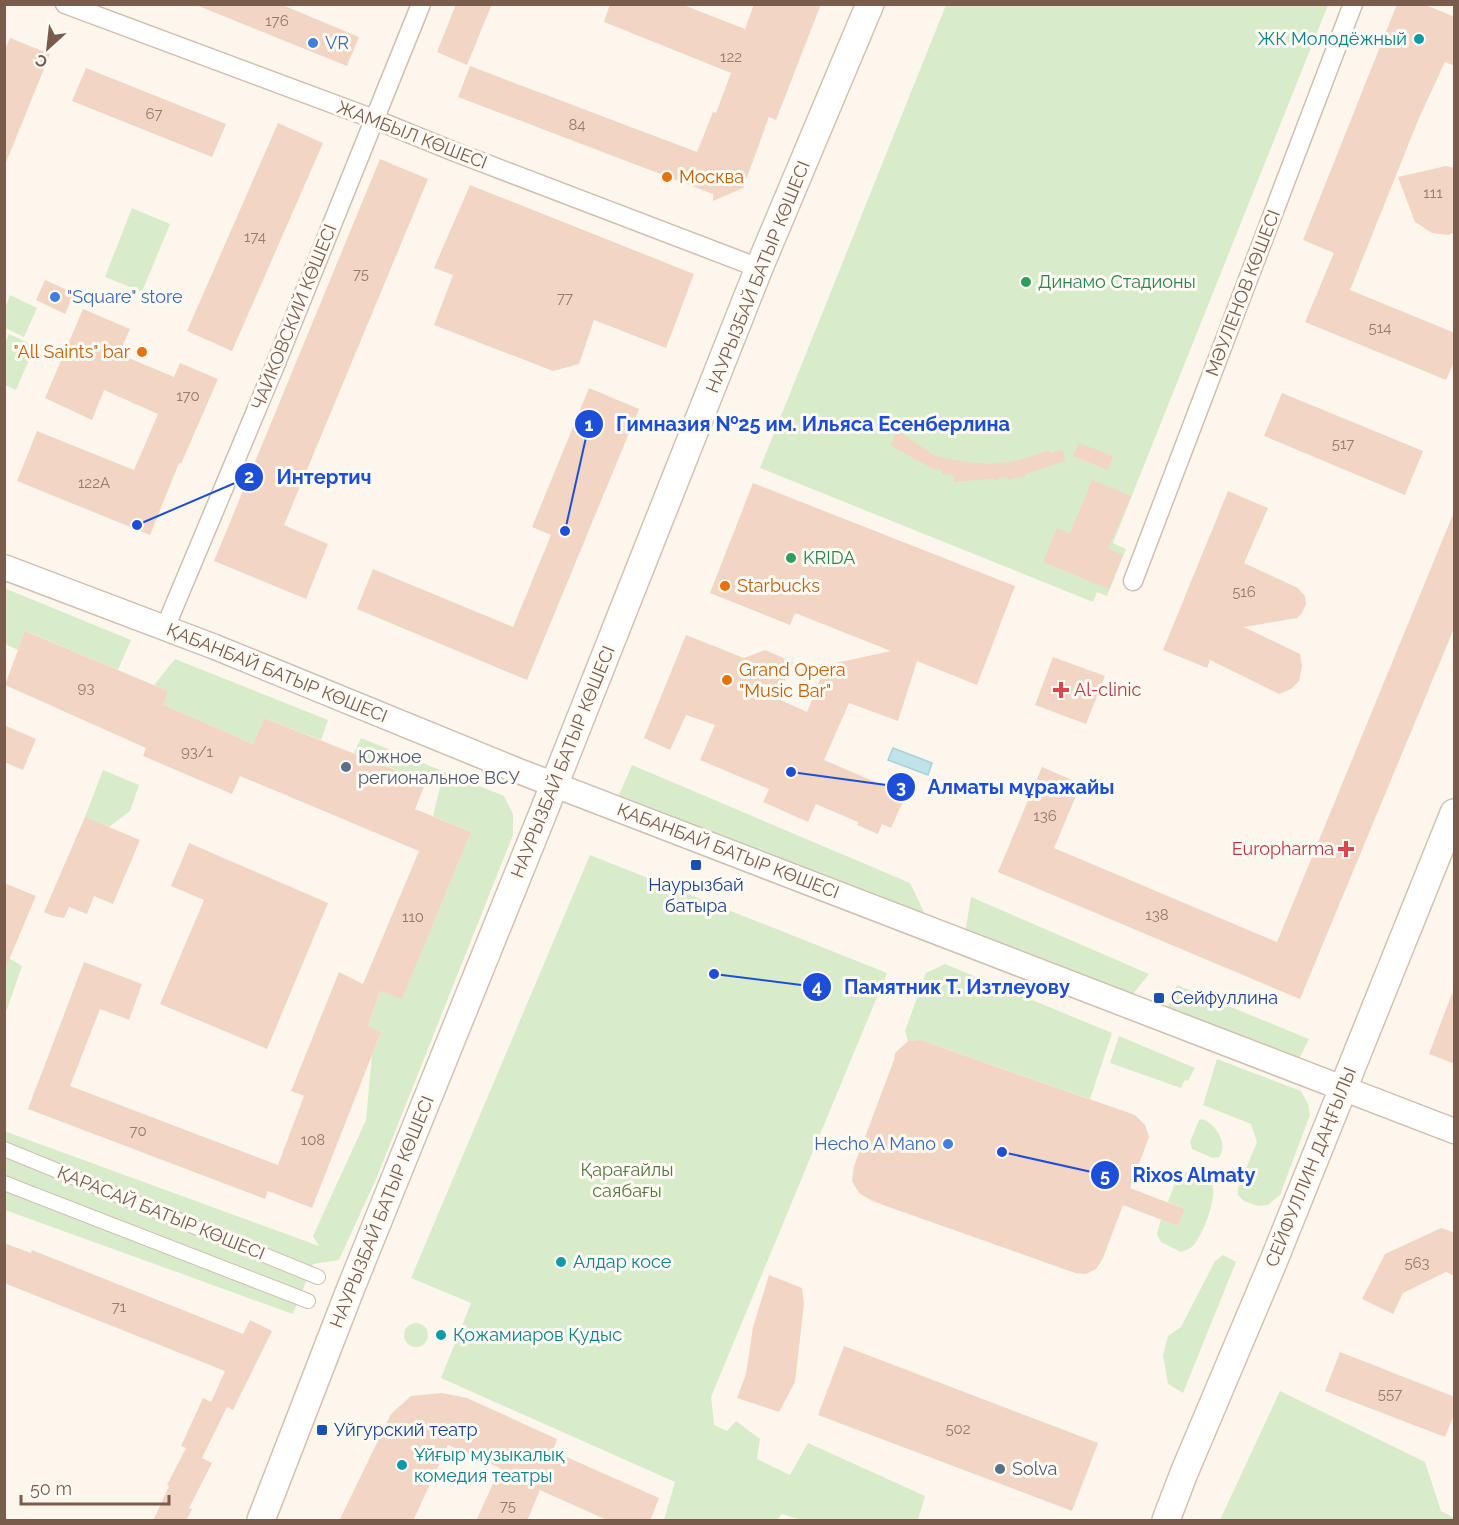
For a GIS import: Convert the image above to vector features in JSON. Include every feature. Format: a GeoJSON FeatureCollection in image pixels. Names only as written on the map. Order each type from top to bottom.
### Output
{"type":"FeatureCollection","features":[{"type":"Feature","properties":{"kind":"main road","name":"НАУРЫЗБАЙ БАТЫР КӨШЕСІ"},"geometry":{"type":"LineString","coordinates":[[261,1521],[350,1290],[759,268],[870,4]]}},
{"type":"Feature","properties":{"kind":"main road","name":"СЕЙФУЛЛИН ДАҢҒЫЛЫ"},"geometry":{"type":"LineString","coordinates":[[1166,1521],[1455,813]]}},
{"type":"Feature","properties":{"kind":"street","name":"ЖАМБЫЛ КӨШЕСІ"},"geometry":{"type":"LineString","coordinates":[[65,4],[374,118],[455,152],[759,268]]}},
{"type":"Feature","properties":{"kind":"street","name":"ЧАЙКОВСКИЙ КӨШЕСІ"},"geometry":{"type":"LineString","coordinates":[[165,628],[274,368],[421,4]]}},
{"type":"Feature","properties":{"kind":"street","name":"МӘУЛЕНОВ КӨШЕСІ"},"geometry":{"type":"LineString","coordinates":[[1133,581],[1353,4]]}},
{"type":"Feature","properties":{"kind":"street","name":"ҚАБАНБАЙ БАТЫР КӨШЕСІ"},"geometry":{"type":"LineString","coordinates":[[4,567],[165,628],[516,770],[1455,1131]]}},
{"type":"Feature","properties":{"kind":"street","name":"ҚАРАСАЙ БАТЫР КӨШЕСІ"},"geometry":{"type":"LineString","coordinates":[[4,1149],[318,1277]]}},
{"type":"Feature","properties":{"kind":"street","name":"ҚАРАСАЙ БАТЫР КӨШЕСІ"},"geometry":{"type":"LineString","coordinates":[[4,1183],[308,1301]]}},
{"type":"Feature","properties":{"kind":"green space","name":"Динамо Стадионы"},"geometry":{"type":"Polygon","coordinates":[[[946,5],[1328,5],[1113,543],[1126,549],[1107,596],[1097,592],[1093,602],[760,468],[946,5]]]}},
{"type":"Feature","properties":{"kind":"green space"},"geometry":{"type":"Polygon","coordinates":[[[132,208],[170,224],[142,292],[105,277],[132,208]]]}},
{"type":"Feature","properties":{"kind":"green space"},"geometry":{"type":"Polygon","coordinates":[[[10,295],[37,308],[24,337],[5,328],[5,308],[10,295]]]}},
{"type":"Feature","properties":{"kind":"green space"},"geometry":{"type":"Polygon","coordinates":[[[9,334],[35,346],[16,390],[5,385],[5,344],[9,334]]]}},
{"type":"Feature","properties":{"kind":"green space"},"geometry":{"type":"Polygon","coordinates":[[[4,588],[131,640],[118,670],[26,631],[18,650],[5,644],[4,588]]]}},
{"type":"Feature","properties":{"kind":"green space"},"geometry":{"type":"Polygon","coordinates":[[[175,659],[328,720],[321,740],[264,718],[253,744],[164,705],[168,691],[154,685],[175,659]]]}},
{"type":"Feature","properties":{"kind":"green space"},"geometry":{"type":"Polygon","coordinates":[[[361,738],[504,796],[513,814],[513,835],[377,1177],[339,1260],[313,1264],[293,1314],[5,1210],[4,1131],[319,1246],[313,1236],[366,1120],[372,1055],[381,1032],[368,1026],[380,991],[402,998],[471,832],[433,816],[440,787],[354,753],[361,738]]]}},
{"type":"Feature","properties":{"kind":"green space"},"geometry":{"type":"Polygon","coordinates":[[[632,765],[910,883],[926,916],[619,795],[632,765]]]}},
{"type":"Feature","properties":{"kind":"green space"},"geometry":{"type":"Polygon","coordinates":[[[103,770],[139,785],[130,811],[109,827],[85,817],[103,770]]]}},
{"type":"Feature","properties":{"kind":"green space","name":"Қарағайлы саябағы"},"geometry":{"type":"Polygon","coordinates":[[[590,855],[887,973],[711,1397],[714,1425],[727,1431],[736,1421],[760,1439],[757,1459],[790,1475],[808,1443],[925,1496],[918,1520],[801,1520],[782,1514],[777,1520],[664,1520],[675,1482],[441,1378],[471,1303],[411,1278],[590,855]]]}},
{"type":"Feature","properties":{"kind":"green space"},"geometry":{"type":"Polygon","coordinates":[[[971,897],[1149,974],[1129,999],[965,933],[971,897]]]}},
{"type":"Feature","properties":{"kind":"green space"},"geometry":{"type":"Polygon","coordinates":[[[4,955],[22,966],[5,1015],[4,1015],[4,955]]]}},
{"type":"Feature","properties":{"kind":"green space"},"geometry":{"type":"Polygon","coordinates":[[[945,964],[1112,1033],[1090,1099],[920,1040],[908,1041],[905,1031],[926,973],[945,964]]]}},
{"type":"Feature","properties":{"kind":"green space"},"geometry":{"type":"Polygon","coordinates":[[[1177,985],[1309,1039],[1297,1063],[1165,1013],[1177,985]]]}},
{"type":"Feature","properties":{"kind":"green space"},"geometry":{"type":"Polygon","coordinates":[[[1119,1036],[1195,1068],[1181,1088],[1110,1063],[1119,1036]]]}},
{"type":"Feature","properties":{"kind":"green space"},"geometry":{"type":"Polygon","coordinates":[[[1217,1059],[1301,1091],[1308,1104],[1310,1115],[1280,1195],[1268,1205],[1258,1206],[1244,1201],[1238,1195],[1238,1188],[1257,1142],[1251,1124],[1203,1105],[1217,1059]]]}},
{"type":"Feature","properties":{"kind":"green space"},"geometry":{"type":"Polygon","coordinates":[[[1203,1119],[1220,1135],[1223,1146],[1219,1157],[1213,1158],[1192,1149],[1190,1142],[1199,1120],[1203,1119]]]}},
{"type":"Feature","properties":{"kind":"green space"},"geometry":{"type":"Polygon","coordinates":[[[1188,1171],[1208,1179],[1212,1185],[1213,1198],[1205,1226],[1197,1241],[1192,1247],[1181,1252],[1161,1242],[1157,1234],[1161,1219],[1178,1226],[1185,1209],[1168,1202],[1177,1177],[1188,1171]]]}},
{"type":"Feature","properties":{"kind":"green space"},"geometry":{"type":"Polygon","coordinates":[[[1223,1255],[1236,1262],[1183,1393],[1168,1384],[1163,1355],[1168,1336],[1181,1327],[1215,1261],[1223,1255]]]}},
{"type":"Feature","properties":{"kind":"green space"},"geometry":{"type":"Polygon","coordinates":[[[416,1323],[425,1326],[428,1335],[425,1344],[416,1347],[407,1344],[404,1335],[407,1326],[416,1323]]]}},
{"type":"Feature","properties":{"kind":"green space"},"geometry":{"type":"Polygon","coordinates":[[[1280,1391],[1425,1462],[1441,1511],[1454,1520],[1220,1520],[1280,1391]]]}},
{"type":"Feature","properties":{"kind":"water"},"geometry":{"type":"Polygon","coordinates":[[[893,748],[932,763],[928,775],[888,760],[893,748]]]}},
{"type":"Feature","properties":{"kind":"building"},"geometry":{"type":"Polygon","coordinates":[[[280,4],[359,37],[347,66],[196,5],[280,4]]]}},
{"type":"Feature","properties":{"kind":"building"},"geometry":{"type":"Polygon","coordinates":[[[456,4],[492,4],[467,65],[437,52],[456,4]]]}},
{"type":"Feature","properties":{"kind":"building"},"geometry":{"type":"Polygon","coordinates":[[[610,4],[681,4],[745,29],[754,4],[821,4],[776,120],[769,117],[743,188],[713,201],[713,194],[458,97],[470,66],[697,152],[713,112],[716,113],[731,73],[604,22],[610,4]]]}},
{"type":"Feature","properties":{"kind":"building"},"geometry":{"type":"Polygon","coordinates":[[[1397,4],[1423,4],[1455,17],[1455,66],[1445,62],[1419,118],[1350,290],[1455,333],[1455,360],[1446,380],[1305,322],[1334,253],[1303,240],[1397,4]]]}},
{"type":"Feature","properties":{"kind":"building"},"geometry":{"type":"Polygon","coordinates":[[[10,38],[50,54],[5,165],[4,51],[10,38]]]}},
{"type":"Feature","properties":{"kind":"building"},"geometry":{"type":"Polygon","coordinates":[[[86,68],[226,124],[212,157],[72,101],[86,68]]]}},
{"type":"Feature","properties":{"kind":"building"},"geometry":{"type":"Polygon","coordinates":[[[278,123],[323,143],[232,351],[187,331],[278,123]]]}},
{"type":"Feature","properties":{"kind":"building"},"geometry":{"type":"Polygon","coordinates":[[[380,159],[428,179],[284,525],[328,544],[306,599],[214,561],[380,159]]]}},
{"type":"Feature","properties":{"kind":"building"},"geometry":{"type":"Polygon","coordinates":[[[1446,166],[1455,168],[1455,232],[1448,235],[1432,233],[1415,222],[1398,177],[1446,166]]]}},
{"type":"Feature","properties":{"kind":"building"},"geometry":{"type":"Polygon","coordinates":[[[470,185],[694,274],[666,348],[594,320],[579,364],[553,371],[434,325],[453,275],[434,268],[470,185]]]}},
{"type":"Feature","properties":{"kind":"building","name":"\"Square\" store"},"geometry":{"type":"Polygon","coordinates":[[[45,280],[74,293],[65,314],[36,300],[45,280]]]}},
{"type":"Feature","properties":{"kind":"building"},"geometry":{"type":"Polygon","coordinates":[[[83,309],[130,329],[119,354],[174,377],[180,363],[218,379],[181,464],[179,463],[150,535],[17,481],[37,431],[134,470],[158,414],[104,390],[92,420],[45,398],[83,309]]]}},
{"type":"Feature","properties":{"kind":"building"},"geometry":{"type":"Polygon","coordinates":[[[589,388],[639,409],[527,680],[357,609],[373,569],[513,627],[551,535],[532,527],[589,388]]]}},
{"type":"Feature","properties":{"kind":"building"},"geometry":{"type":"Polygon","coordinates":[[[1282,393],[1423,451],[1405,495],[1264,436],[1282,393]]]}},
{"type":"Feature","properties":{"kind":"building"},"geometry":{"type":"Polygon","coordinates":[[[898,431],[935,456],[967,462],[989,464],[1010,462],[1049,450],[1050,453],[1063,450],[1065,461],[1026,474],[1026,476],[1008,480],[1007,477],[998,480],[954,482],[954,475],[942,474],[942,470],[936,468],[935,470],[890,445],[898,431]]]}},
{"type":"Feature","properties":{"kind":"building"},"geometry":{"type":"Polygon","coordinates":[[[1079,443],[1113,456],[1108,470],[1073,456],[1079,443]]]}},
{"type":"Feature","properties":{"kind":"building"},"geometry":{"type":"Polygon","coordinates":[[[1092,480],[1131,496],[1108,549],[1123,555],[1109,589],[1043,562],[1057,528],[1070,534],[1092,480]]]}},
{"type":"Feature","properties":{"kind":"building"},"geometry":{"type":"Polygon","coordinates":[[[753,483],[1015,586],[977,685],[917,661],[898,721],[849,703],[824,760],[906,795],[891,828],[882,824],[878,834],[857,825],[858,822],[816,804],[808,822],[763,802],[769,789],[700,760],[715,725],[686,715],[670,750],[644,738],[686,635],[744,658],[765,650],[793,662],[778,699],[807,712],[826,665],[891,651],[795,613],[790,625],[710,593],[753,483]]]}},
{"type":"Feature","properties":{"kind":"building"},"geometry":{"type":"Polygon","coordinates":[[[1228,491],[1268,508],[1244,563],[1298,588],[1305,596],[1306,604],[1297,618],[1244,627],[1300,654],[1302,666],[1299,681],[1291,689],[1279,694],[1210,660],[1207,668],[1163,650],[1228,491]]]}},
{"type":"Feature","properties":{"kind":"building"},"geometry":{"type":"Polygon","coordinates":[[[1454,512],[1455,626],[1300,999],[998,872],[1042,767],[1081,784],[1054,848],[1277,942],[1454,512]]]}},
{"type":"Feature","properties":{"kind":"building"},"geometry":{"type":"Polygon","coordinates":[[[25,631],[168,691],[164,705],[253,744],[264,718],[426,782],[415,809],[471,832],[402,999],[380,991],[368,1026],[381,1032],[312,1208],[268,1191],[265,1199],[28,1109],[84,962],[142,984],[129,1020],[100,1009],[70,1086],[278,1165],[304,1096],[291,1091],[339,972],[363,984],[419,851],[240,776],[232,794],[143,756],[146,748],[5,685],[25,631]]]}},
{"type":"Feature","properties":{"kind":"building"},"geometry":{"type":"Polygon","coordinates":[[[1053,657],[1105,676],[1086,724],[1035,705],[1053,657]]]}},
{"type":"Feature","properties":{"kind":"building"},"geometry":{"type":"Polygon","coordinates":[[[4,725],[36,739],[23,770],[4,762],[4,725]]]}},
{"type":"Feature","properties":{"kind":"building"},"geometry":{"type":"Polygon","coordinates":[[[85,817],[140,840],[113,904],[94,896],[87,914],[69,907],[64,918],[53,916],[44,912],[85,817]]]}},
{"type":"Feature","properties":{"kind":"building"},"geometry":{"type":"Polygon","coordinates":[[[189,843],[328,903],[267,1049],[160,1004],[204,900],[171,886],[189,843]]]}},
{"type":"Feature","properties":{"kind":"building"},"geometry":{"type":"Polygon","coordinates":[[[4,883],[36,896],[5,969],[4,969],[4,883]]]}},
{"type":"Feature","properties":{"kind":"building"},"geometry":{"type":"Polygon","coordinates":[[[1453,991],[1455,991],[1455,1064],[1429,1054],[1453,991]]]}},
{"type":"Feature","properties":{"kind":"building"},"geometry":{"type":"Polygon","coordinates":[[[920,1040],[1135,1115],[1145,1125],[1149,1137],[1130,1188],[1185,1209],[1178,1226],[1123,1205],[1103,1258],[1096,1269],[1086,1274],[1075,1273],[872,1201],[859,1193],[852,1181],[854,1166],[895,1053],[908,1041],[920,1040]]]}},
{"type":"Feature","properties":{"kind":"building"},"geometry":{"type":"Polygon","coordinates":[[[1441,1228],[1455,1233],[1455,1276],[1446,1272],[1403,1293],[1393,1314],[1362,1299],[1385,1254],[1441,1228]]]}},
{"type":"Feature","properties":{"kind":"building"},"geometry":{"type":"Polygon","coordinates":[[[4,1243],[31,1253],[32,1250],[243,1334],[250,1320],[272,1331],[233,1410],[227,1407],[202,1458],[212,1463],[189,1508],[192,1509],[186,1521],[153,1521],[169,1486],[167,1485],[186,1448],[181,1446],[203,1398],[211,1402],[225,1371],[4,1283],[4,1243]]]}},
{"type":"Feature","properties":{"kind":"building"},"geometry":{"type":"Polygon","coordinates":[[[769,1275],[802,1288],[804,1304],[795,1382],[779,1412],[737,1398],[746,1374],[753,1327],[769,1275]]]}},
{"type":"Feature","properties":{"kind":"building"},"geometry":{"type":"Polygon","coordinates":[[[844,1346],[1098,1443],[1072,1511],[818,1415],[844,1346]]]}},
{"type":"Feature","properties":{"kind":"building"},"geometry":{"type":"Polygon","coordinates":[[[1340,1352],[1455,1397],[1455,1412],[1445,1437],[1325,1391],[1340,1352]]]}},
{"type":"Feature","properties":{"kind":"building","name":"Ұйғыр музыкалық комедия театры"},"geometry":{"type":"Polygon","coordinates":[[[442,1393],[467,1398],[557,1439],[553,1451],[659,1498],[650,1521],[609,1521],[540,1490],[527,1521],[476,1521],[500,1468],[448,1445],[413,1521],[339,1521],[391,1414],[411,1396],[442,1393]]]}},
{"type":"Feature","properties":{"kind":"place","name":"ЖК Молодёжный"},"geometry":{"type":"Point","coordinates":[1419,39]}},
{"type":"Feature","properties":{"kind":"place","name":"VR"},"geometry":{"type":"Point","coordinates":[313,43]}},
{"type":"Feature","properties":{"kind":"place","name":"Москва"},"geometry":{"type":"Point","coordinates":[667,177]}},
{"type":"Feature","properties":{"kind":"place","name":"Динамо Стадионы"},"geometry":{"type":"Point","coordinates":[1026,282]}},
{"type":"Feature","properties":{"kind":"place","name":"\"Square\" store"},"geometry":{"type":"Point","coordinates":[55,297]}},
{"type":"Feature","properties":{"kind":"place","name":"\"All Saints\" bar"},"geometry":{"type":"Point","coordinates":[142,352]}},
{"type":"Feature","properties":{"kind":"place","name":"Интертич"},"geometry":{"type":"Point","coordinates":[137,525]}},
{"type":"Feature","properties":{"kind":"place","name":"Гимназия №25 им. Ильяса Есенберлина"},"geometry":{"type":"Point","coordinates":[565,531]}},
{"type":"Feature","properties":{"kind":"place","name":"KRIDA"},"geometry":{"type":"Point","coordinates":[791,558]}},
{"type":"Feature","properties":{"kind":"place","name":"Starbucks"},"geometry":{"type":"Point","coordinates":[725,586]}},
{"type":"Feature","properties":{"kind":"place","name":"Grand Opera \"Music Bar\""},"geometry":{"type":"Point","coordinates":[727,680]}},
{"type":"Feature","properties":{"kind":"place","name":"Al-clinic"},"geometry":{"type":"Point","coordinates":[1061,690]}},
{"type":"Feature","properties":{"kind":"place","name":"Южное региональное ВСУ"},"geometry":{"type":"Point","coordinates":[346,767]}},
{"type":"Feature","properties":{"kind":"place","name":"Алматы мұражайы"},"geometry":{"type":"Point","coordinates":[791,772]}},
{"type":"Feature","properties":{"kind":"place","name":"Europharma"},"geometry":{"type":"Point","coordinates":[1346,849]}},
{"type":"Feature","properties":{"kind":"place","name":"Наурызбай батыра"},"geometry":{"type":"Point","coordinates":[696,865]}},
{"type":"Feature","properties":{"kind":"place","name":"Памятник Т. Изтлеуову"},"geometry":{"type":"Point","coordinates":[714,974]}},
{"type":"Feature","properties":{"kind":"place","name":"Сейфуллина"},"geometry":{"type":"Point","coordinates":[1159,998]}},
{"type":"Feature","properties":{"kind":"place","name":"Hecho A Mano"},"geometry":{"type":"Point","coordinates":[948,1144]}},
{"type":"Feature","properties":{"kind":"place","name":"Rixos Almaty"},"geometry":{"type":"Point","coordinates":[1002,1152]}},
{"type":"Feature","properties":{"kind":"place","name":"Алдар косе"},"geometry":{"type":"Point","coordinates":[561,1262]}},
{"type":"Feature","properties":{"kind":"place","name":"Қожамиаров Қудыс"},"geometry":{"type":"Point","coordinates":[441,1335]}},
{"type":"Feature","properties":{"kind":"place","name":"Уйгурский театр"},"geometry":{"type":"Point","coordinates":[322,1430]}},
{"type":"Feature","properties":{"kind":"place","name":"Ұйғыр музыкалық комедия театры"},"geometry":{"type":"Point","coordinates":[402,1465]}},
{"type":"Feature","properties":{"kind":"place","name":"Solva"},"geometry":{"type":"Point","coordinates":[1000,1469]}}]}
